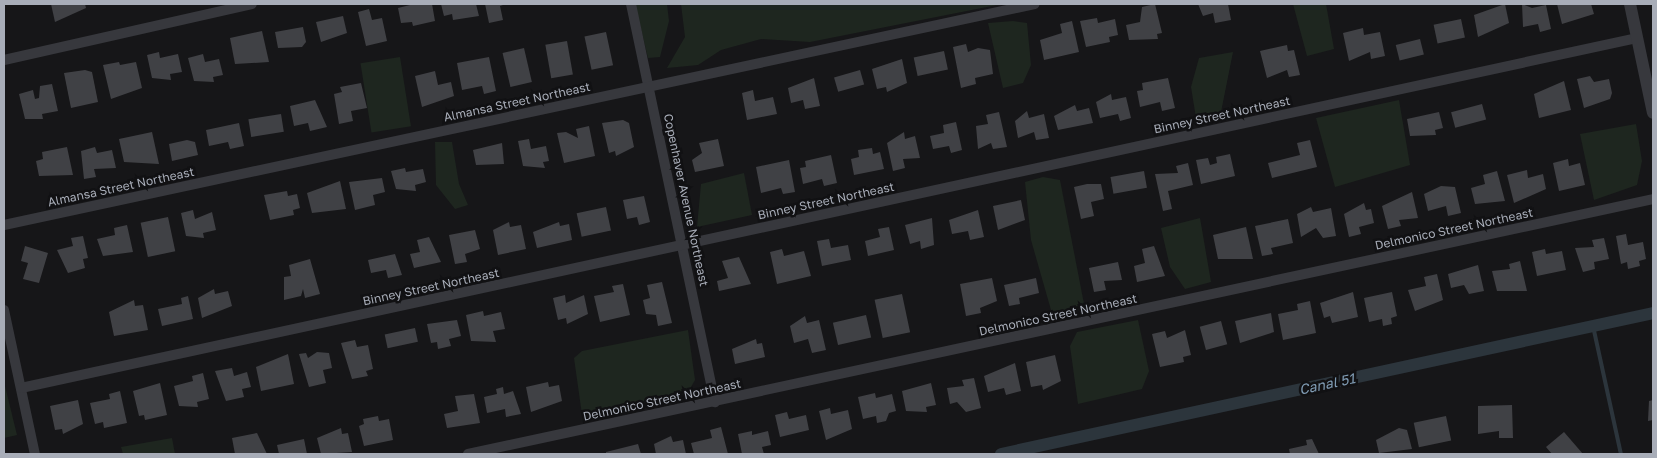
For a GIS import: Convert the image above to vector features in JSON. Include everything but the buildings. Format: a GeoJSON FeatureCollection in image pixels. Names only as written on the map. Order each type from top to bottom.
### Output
{"type":"FeatureCollection","features":[{"type":"Feature","properties":{"kind":"street"},"geometry":{"type":"LineString","coordinates":[[4,60],[252,4]]}},
{"type":"Feature","properties":{"kind":"street","name":"Copenhaver Avenue Northeast"},"geometry":{"type":"LineString","coordinates":[[631,4],[715,402]]}},
{"type":"Feature","properties":{"kind":"street","name":"Almansa Street Northeast"},"geometry":{"type":"LineString","coordinates":[[4,224],[1035,4]]}},
{"type":"Feature","properties":{"kind":"street"},"geometry":{"type":"LineString","coordinates":[[1630,4],[1653,114]]}},
{"type":"Feature","properties":{"kind":"street","name":"Binney Street Northeast"},"geometry":{"type":"LineString","coordinates":[[21,388],[1637,38]]}},
{"type":"Feature","properties":{"kind":"street","name":"Delmonico Street Northeast"},"geometry":{"type":"LineString","coordinates":[[468,454],[1653,199]]}},
{"type":"Feature","properties":{"kind":"street"},"geometry":{"type":"LineString","coordinates":[[4,310],[35,454]]}},
{"type":"Feature","properties":{"kind":"shaded area"},"geometry":{"type":"Polygon","coordinates":[[[635,4],[667,4],[669,21],[660,57],[648,58],[635,4]]]}},
{"type":"Feature","properties":{"kind":"shaded area"},"geometry":{"type":"Polygon","coordinates":[[[681,4],[1002,4],[810,42],[761,39],[721,50],[698,65],[667,68],[685,37],[681,4]]]}},
{"type":"Feature","properties":{"kind":"shaded area"},"geometry":{"type":"Polygon","coordinates":[[[1293,4],[1326,4],[1334,49],[1307,56],[1293,4]]]}},
{"type":"Feature","properties":{"kind":"shaded area"},"geometry":{"type":"Polygon","coordinates":[[[1013,21],[1027,23],[1031,65],[1023,83],[1003,88],[988,23],[1013,21]]]}},
{"type":"Feature","properties":{"kind":"shaded area"},"geometry":{"type":"Polygon","coordinates":[[[1233,52],[1221,112],[1196,118],[1191,87],[1199,58],[1233,52]]]}},
{"type":"Feature","properties":{"kind":"shaded area"},"geometry":{"type":"Polygon","coordinates":[[[400,57],[411,126],[371,132],[360,63],[400,57]]]}},
{"type":"Feature","properties":{"kind":"shaded area"},"geometry":{"type":"Polygon","coordinates":[[[1399,100],[1410,165],[1335,187],[1316,118],[1399,100]]]}},
{"type":"Feature","properties":{"kind":"shaded area"},"geometry":{"type":"Polygon","coordinates":[[[1636,124],[1642,161],[1637,185],[1594,200],[1580,134],[1636,124]]]}},
{"type":"Feature","properties":{"kind":"shaded area"},"geometry":{"type":"Polygon","coordinates":[[[435,142],[452,142],[459,184],[468,205],[455,209],[436,185],[435,142]]]}},
{"type":"Feature","properties":{"kind":"shaded area"},"geometry":{"type":"Polygon","coordinates":[[[744,173],[752,215],[697,227],[701,184],[744,173]]]}},
{"type":"Feature","properties":{"kind":"shaded area"},"geometry":{"type":"Polygon","coordinates":[[[1043,177],[1060,180],[1085,309],[1053,317],[1031,240],[1025,182],[1043,177]]]}},
{"type":"Feature","properties":{"kind":"shaded area"},"geometry":{"type":"Polygon","coordinates":[[[1200,218],[1211,282],[1185,289],[1170,267],[1161,228],[1200,218]]]}},
{"type":"Feature","properties":{"kind":"shaded area"},"geometry":{"type":"Polygon","coordinates":[[[1138,320],[1149,371],[1142,389],[1078,404],[1070,346],[1077,332],[1138,320]]]}},
{"type":"Feature","properties":{"kind":"shaded area"},"geometry":{"type":"Polygon","coordinates":[[[688,330],[695,380],[687,394],[583,422],[574,358],[582,351],[688,330]]]}},
{"type":"Feature","properties":{"kind":"shaded area"},"geometry":{"type":"Polygon","coordinates":[[[4,382],[17,435],[4,438],[4,382]]]}},
{"type":"Feature","properties":{"kind":"shaded area"},"geometry":{"type":"Polygon","coordinates":[[[172,438],[175,454],[123,454],[121,447],[172,438]]]}},
{"type":"Feature","properties":{"kind":"waterway","name":"Canal 51"},"geometry":{"type":"LineString","coordinates":[[1001,454],[1653,313]]}},
{"type":"Feature","properties":{"kind":"waterway"},"geometry":{"type":"LineString","coordinates":[[1593,326],[1621,454]]}}]}
